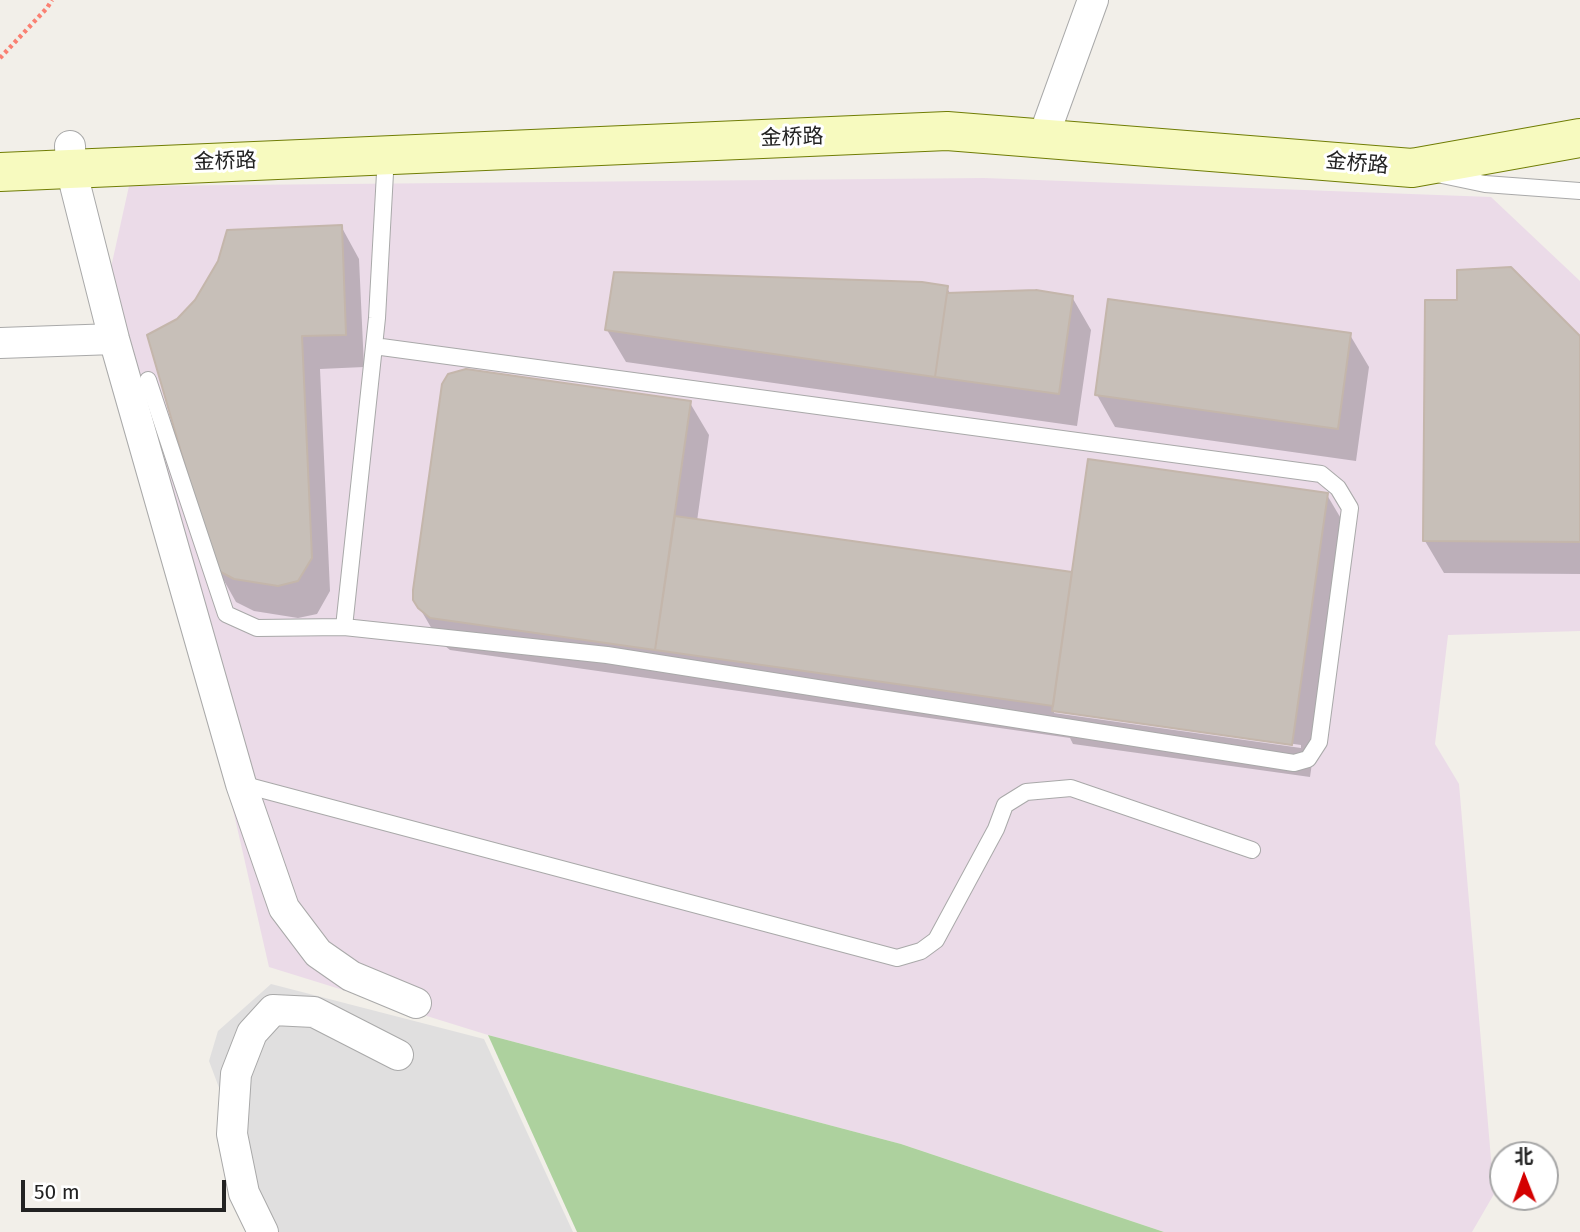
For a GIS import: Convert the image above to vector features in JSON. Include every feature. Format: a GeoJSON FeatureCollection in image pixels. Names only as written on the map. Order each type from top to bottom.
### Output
{"type":"FeatureCollection","features":[{"type":"Feature","properties":{"kind":"main road","name":"金桥路"},"geometry":{"type":"LineString","coordinates":[[0,172],[70,158],[948,107],[1047,126],[1412,168],[1580,138]]}},
{"type":"Feature","properties":{"kind":"main road","name":"金桥路"},"geometry":{"type":"LineString","coordinates":[[0,148],[70,158],[386,155],[1047,126],[1412,143],[1580,114]]}},
{"type":"Feature","properties":{"kind":"street"},"geometry":{"type":"LineString","coordinates":[[1047,126],[1093,0]]}},
{"type":"Feature","properties":{"kind":"street"},"geometry":{"type":"LineString","coordinates":[[70,158],[114,339],[242,784],[284,908],[318,953],[351,976],[416,1003]]}},
{"type":"Feature","properties":{"kind":"street"},"geometry":{"type":"LineString","coordinates":[[0,342],[114,339]]}},
{"type":"Feature","properties":{"kind":"street"},"geometry":{"type":"LineString","coordinates":[[263,1232],[244,1193],[233,1134],[236,1074],[252,1033],[273,1010],[314,1012],[398,1055]]}},
{"type":"Feature","properties":{"kind":"lane"},"geometry":{"type":"LineString","coordinates":[[344,627],[374,346],[386,155]]}},
{"type":"Feature","properties":{"kind":"lane"},"geometry":{"type":"LineString","coordinates":[[1412,168],[1485,184],[1580,191]]}},
{"type":"Feature","properties":{"kind":"lane"},"geometry":{"type":"LineString","coordinates":[[148,380],[226,614],[257,628],[344,627],[607,655],[1294,763],[1308,759],[1319,741],[1350,508],[1338,488],[1321,474],[374,346]]}},
{"type":"Feature","properties":{"kind":"lane"},"geometry":{"type":"LineString","coordinates":[[242,784],[897,958],[921,951],[936,940],[1006,805],[1026,792],[1071,789],[1252,850]]}},
{"type":"Feature","properties":{"kind":"path"},"geometry":{"type":"LineString","coordinates":[[0,58],[52,0]]}},
{"type":"Feature","properties":{"kind":"shaded area"},"geometry":{"type":"Polygon","coordinates":[[[984,178],[1491,197],[1580,281],[1580,631],[1448,635],[1435,744],[1459,784],[1489,1141],[1489,1203],[1472,1232],[1164,1232],[901,1144],[488,1035],[269,967],[110,272],[129,186],[984,178]]]}},
{"type":"Feature","properties":{"kind":"shaded area"},"geometry":{"type":"Polygon","coordinates":[[[271,984],[484,1039],[573,1232],[273,1232],[209,1061],[218,1031],[271,984]]]}},
{"type":"Feature","properties":{"kind":"green space"},"geometry":{"type":"Polygon","coordinates":[[[488,1035],[901,1144],[1164,1232],[577,1232],[488,1035]]]}},
{"type":"Feature","properties":{"kind":"building"},"geometry":{"type":"Polygon","coordinates":[[[342,225],[346,335],[302,336],[312,558],[298,581],[278,586],[234,579],[215,569],[147,335],[177,319],[195,300],[218,261],[227,230],[342,225]]]}},
{"type":"Feature","properties":{"kind":"building"},"geometry":{"type":"Polygon","coordinates":[[[1511,267],[1580,336],[1580,542],[1423,541],[1425,300],[1457,300],[1457,270],[1511,267]]]}},
{"type":"Feature","properties":{"kind":"building"},"geometry":{"type":"Polygon","coordinates":[[[614,272],[922,282],[948,286],[935,377],[605,330],[614,272]]]}},
{"type":"Feature","properties":{"kind":"building"},"geometry":{"type":"Polygon","coordinates":[[[1036,290],[1073,296],[1059,394],[935,377],[947,293],[1036,290]]]}},
{"type":"Feature","properties":{"kind":"building"},"geometry":{"type":"Polygon","coordinates":[[[1108,299],[1351,333],[1338,429],[1095,395],[1108,299]]]}},
{"type":"Feature","properties":{"kind":"building"},"geometry":{"type":"Polygon","coordinates":[[[466,369],[691,401],[655,650],[430,618],[418,608],[413,600],[413,590],[442,384],[448,374],[466,369]]]}},
{"type":"Feature","properties":{"kind":"building"},"geometry":{"type":"Polygon","coordinates":[[[1088,459],[1328,493],[1292,745],[1052,711],[1088,459]]]}},
{"type":"Feature","properties":{"kind":"building"},"geometry":{"type":"Polygon","coordinates":[[[675,516],[1072,572],[1053,706],[655,650],[675,516]]]}}]}
